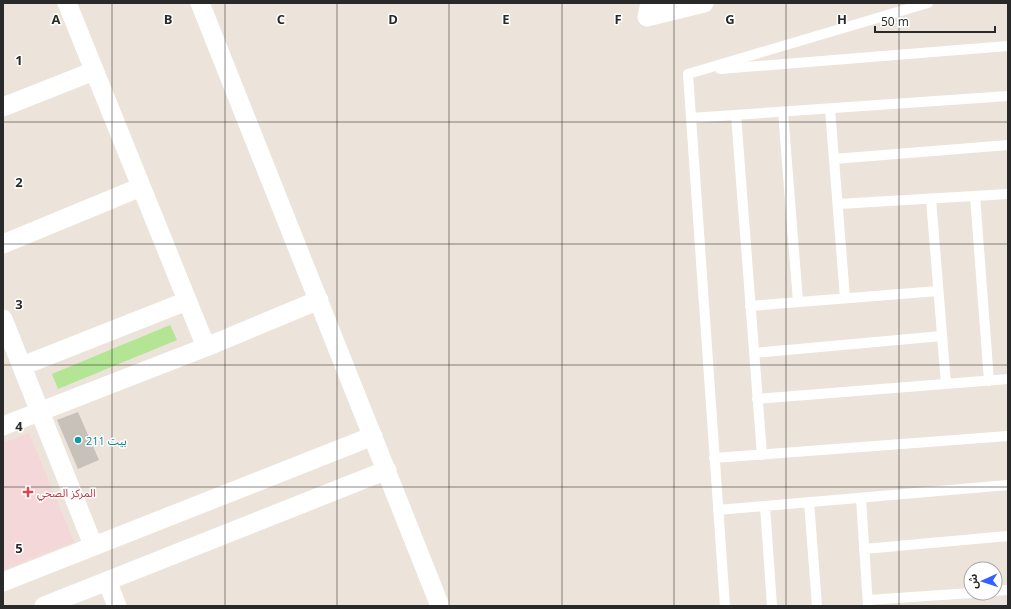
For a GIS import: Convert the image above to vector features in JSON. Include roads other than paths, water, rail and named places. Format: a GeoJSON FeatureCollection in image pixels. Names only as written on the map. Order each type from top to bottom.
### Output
{"type":"FeatureCollection","features":[{"type":"Feature","properties":{"kind":"street"},"geometry":{"type":"LineString","coordinates":[[67,3],[206,346]]}},
{"type":"Feature","properties":{"kind":"street"},"geometry":{"type":"LineString","coordinates":[[200,3],[387,470],[434,604]]}},
{"type":"Feature","properties":{"kind":"street"},"geometry":{"type":"LineString","coordinates":[[650,3],[647,17],[704,3]]}},
{"type":"Feature","properties":{"kind":"street"},"geometry":{"type":"LineString","coordinates":[[3,107],[94,71]]}},
{"type":"Feature","properties":{"kind":"street"},"geometry":{"type":"LineString","coordinates":[[3,244],[141,187]]}},
{"type":"Feature","properties":{"kind":"street"},"geometry":{"type":"LineString","coordinates":[[3,426],[319,300]]}},
{"type":"Feature","properties":{"kind":"street"},"geometry":{"type":"LineString","coordinates":[[22,366],[187,302]]}},
{"type":"Feature","properties":{"kind":"street"},"geometry":{"type":"LineString","coordinates":[[3,319],[94,545]]}},
{"type":"Feature","properties":{"kind":"street"},"geometry":{"type":"LineString","coordinates":[[3,582],[373,436]]}},
{"type":"Feature","properties":{"kind":"street"},"geometry":{"type":"LineString","coordinates":[[44,606],[387,470]]}},
{"type":"Feature","properties":{"kind":"street"},"geometry":{"type":"LineString","coordinates":[[107,581],[117,606]]}},
{"type":"Feature","properties":{"kind":"lane"},"geometry":{"type":"LineString","coordinates":[[724,606],[688,74],[928,3]]}},
{"type":"Feature","properties":{"kind":"lane"},"geometry":{"type":"LineString","coordinates":[[698,71],[1008,46]]}},
{"type":"Feature","properties":{"kind":"lane"},"geometry":{"type":"LineString","coordinates":[[691,118],[1008,96]]}},
{"type":"Feature","properties":{"kind":"lane"},"geometry":{"type":"LineString","coordinates":[[830,109],[845,298]]}},
{"type":"Feature","properties":{"kind":"lane"},"geometry":{"type":"LineString","coordinates":[[783,112],[798,302]]}},
{"type":"Feature","properties":{"kind":"lane"},"geometry":{"type":"LineString","coordinates":[[736,115],[762,455]]}},
{"type":"Feature","properties":{"kind":"lane"},"geometry":{"type":"LineString","coordinates":[[834,159],[1008,145]]}},
{"type":"Feature","properties":{"kind":"lane"},"geometry":{"type":"LineString","coordinates":[[838,204],[1008,194]]}},
{"type":"Feature","properties":{"kind":"lane"},"geometry":{"type":"LineString","coordinates":[[975,196],[989,381]]}},
{"type":"Feature","properties":{"kind":"lane"},"geometry":{"type":"LineString","coordinates":[[931,199],[946,384]]}},
{"type":"Feature","properties":{"kind":"lane"},"geometry":{"type":"LineString","coordinates":[[750,306],[938,291]]}},
{"type":"Feature","properties":{"kind":"lane"},"geometry":{"type":"LineString","coordinates":[[754,353],[942,336]]}},
{"type":"Feature","properties":{"kind":"lane"},"geometry":{"type":"LineString","coordinates":[[757,399],[1008,379]]}},
{"type":"Feature","properties":{"kind":"lane"},"geometry":{"type":"LineString","coordinates":[[714,458],[1008,436]]}},
{"type":"Feature","properties":{"kind":"lane"},"geometry":{"type":"LineString","coordinates":[[718,510],[1008,485]]}},
{"type":"Feature","properties":{"kind":"lane"},"geometry":{"type":"LineString","coordinates":[[861,498],[868,603],[963,594]]}},
{"type":"Feature","properties":{"kind":"lane"},"geometry":{"type":"LineString","coordinates":[[809,502],[816,606]]}},
{"type":"Feature","properties":{"kind":"lane"},"geometry":{"type":"LineString","coordinates":[[765,506],[772,606]]}},
{"type":"Feature","properties":{"kind":"lane"},"geometry":{"type":"LineString","coordinates":[[864,549],[1008,536]]}},
{"type":"Feature","properties":{"kind":"place","name":"بيت 211"},"geometry":{"type":"Point","coordinates":[78,440]}},
{"type":"Feature","properties":{"kind":"place","name":"المركز الصحي"},"geometry":{"type":"Point","coordinates":[28,492]}}]}
